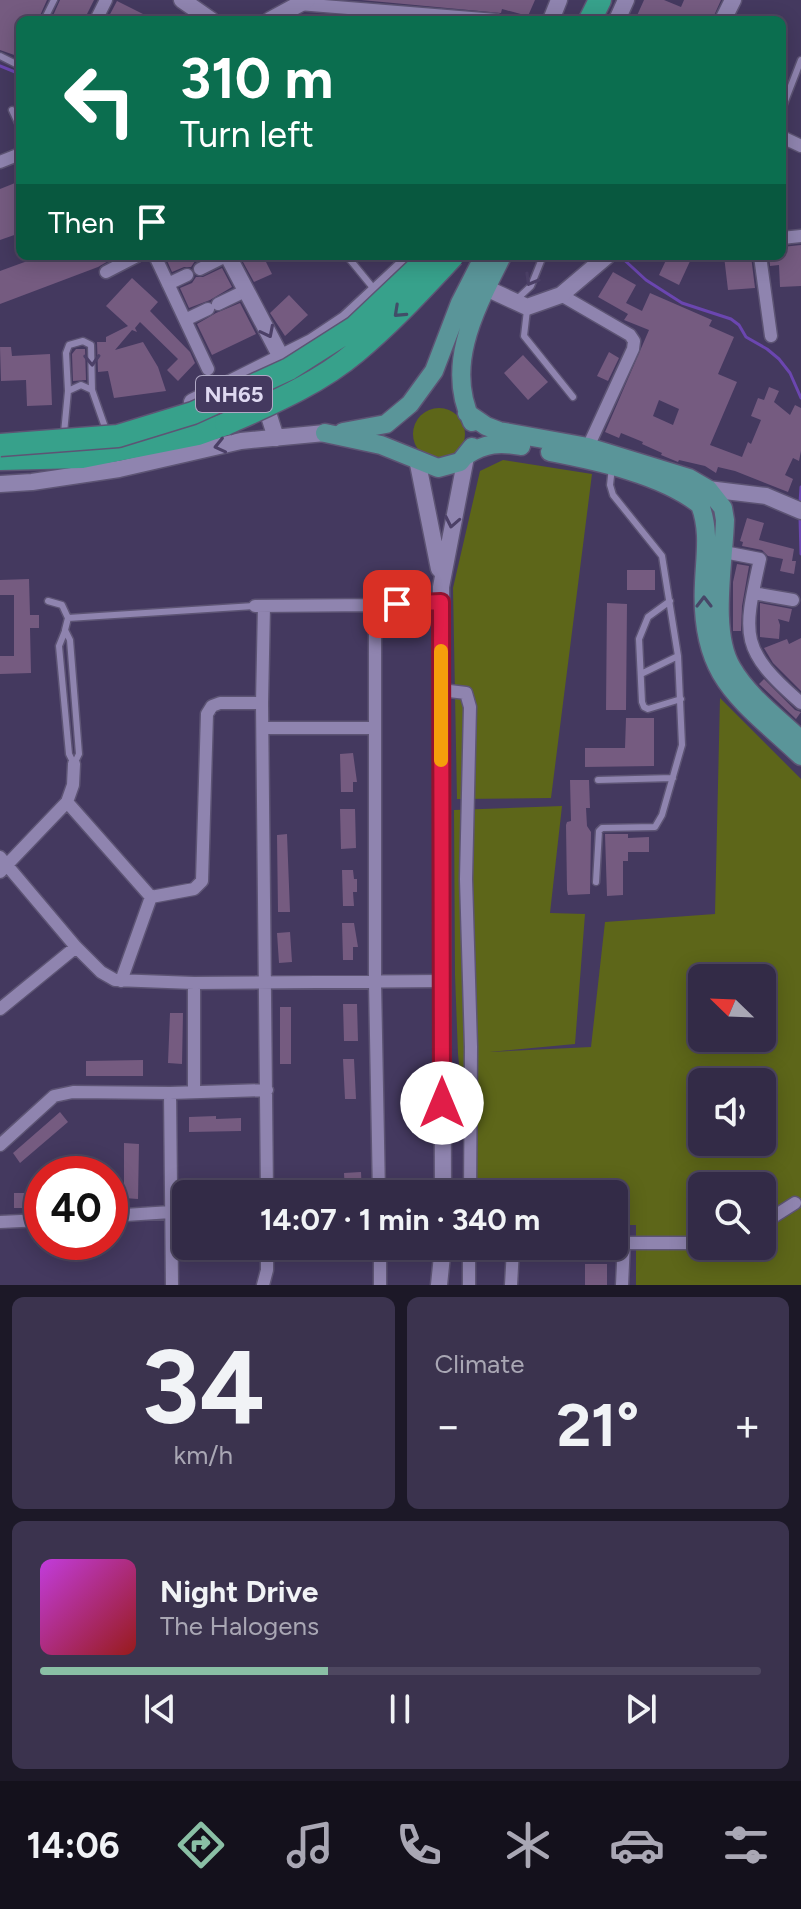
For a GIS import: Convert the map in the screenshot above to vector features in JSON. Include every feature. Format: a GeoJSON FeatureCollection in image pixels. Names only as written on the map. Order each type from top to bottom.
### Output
{"type":"FeatureCollection","features":[{"type":"Feature","properties":{"kind":"highway"},"geometry":{"type":"LineString","coordinates":[[560,12],[584,0]]}},
{"type":"Feature","properties":{"kind":"highway","name":"NH65"},"geometry":{"type":"LineString","coordinates":[[0,445],[118,436],[193,413],[289,369],[355,327],[426,260]]}},
{"type":"Feature","properties":{"kind":"highway","name":"NH65"},"geometry":{"type":"LineString","coordinates":[[0,459],[82,457],[198,434],[226,424],[295,392],[354,354],[449,260]]}},
{"type":"Feature","properties":{"kind":"main road"},"geometry":{"type":"LineString","coordinates":[[466,456],[474,438],[459,377],[460,365],[483,260]]}},
{"type":"Feature","properties":{"kind":"main road"},"geometry":{"type":"LineString","coordinates":[[325,433],[386,424],[410,404],[434,371],[479,283],[499,260]]}},
{"type":"Feature","properties":{"kind":"main road"},"geometry":{"type":"LineString","coordinates":[[467,413],[499,431],[588,447],[713,495],[725,520],[722,634],[735,685],[801,740]]}},
{"type":"Feature","properties":{"kind":"main road"},"geometry":{"type":"LineString","coordinates":[[325,433],[381,445],[438,468],[453,466],[481,446],[510,444],[688,486],[706,522],[704,617],[712,658],[801,756]]}},
{"type":"Feature","properties":{"kind":"street"},"geometry":{"type":"LineString","coordinates":[[182,0],[205,16]]}},
{"type":"Feature","properties":{"kind":"street"},"geometry":{"type":"LineString","coordinates":[[277,16],[303,2],[460,16],[461,0]]}},
{"type":"Feature","properties":{"kind":"street"},"geometry":{"type":"LineString","coordinates":[[106,272],[129,260]]}},
{"type":"Feature","properties":{"kind":"street"},"geometry":{"type":"LineString","coordinates":[[157,260],[208,369]]}},
{"type":"Feature","properties":{"kind":"street"},"geometry":{"type":"LineString","coordinates":[[200,269],[219,260]]}},
{"type":"Feature","properties":{"kind":"street"},"geometry":{"type":"LineString","coordinates":[[229,260],[282,359]]}},
{"type":"Feature","properties":{"kind":"street"},"geometry":{"type":"LineString","coordinates":[[0,436],[106,430],[160,417],[282,359],[345,320],[410,260]]}},
{"type":"Feature","properties":{"kind":"street"},"geometry":{"type":"LineString","coordinates":[[479,283],[521,304],[561,295],[602,260]]}},
{"type":"Feature","properties":{"kind":"street"},"geometry":{"type":"LineString","coordinates":[[761,260],[771,336]]}},
{"type":"Feature","properties":{"kind":"street"},"geometry":{"type":"LineString","coordinates":[[168,284],[187,275]]}},
{"type":"Feature","properties":{"kind":"street"},"geometry":{"type":"LineString","coordinates":[[185,320],[247,290]]}},
{"type":"Feature","properties":{"kind":"street"},"geometry":{"type":"LineString","coordinates":[[561,295],[630,335],[634,341],[588,447]]}},
{"type":"Feature","properties":{"kind":"street"},"geometry":{"type":"LineString","coordinates":[[256,371],[276,438]]}},
{"type":"Feature","properties":{"kind":"street"},"geometry":{"type":"LineString","coordinates":[[0,484],[119,469],[241,441],[325,433]]}},
{"type":"Feature","properties":{"kind":"street"},"geometry":{"type":"LineString","coordinates":[[441,595],[466,456]]}},
{"type":"Feature","properties":{"kind":"street"},"geometry":{"type":"LineString","coordinates":[[417,459],[435,542],[441,595],[443,1180]]}},
{"type":"Feature","properties":{"kind":"street"},"geometry":{"type":"LineString","coordinates":[[713,495],[792,508]]}},
{"type":"Feature","properties":{"kind":"street"},"geometry":{"type":"LineString","coordinates":[[724,552],[760,559],[747,616],[750,643],[770,676],[801,703]]}},
{"type":"Feature","properties":{"kind":"street"},"geometry":{"type":"LineString","coordinates":[[753,593],[793,600]]}},
{"type":"Feature","properties":{"kind":"street"},"geometry":{"type":"LineString","coordinates":[[267,1180],[260,606],[375,605],[441,595]]}},
{"type":"Feature","properties":{"kind":"street"},"geometry":{"type":"LineString","coordinates":[[375,605],[375,983],[379,1180]]}},
{"type":"Feature","properties":{"kind":"street"},"geometry":{"type":"LineString","coordinates":[[441,690],[466,693],[470,707],[466,879],[471,1047],[470,1180]]}},
{"type":"Feature","properties":{"kind":"street"},"geometry":{"type":"LineString","coordinates":[[151,897],[194,889],[202,881],[207,714],[212,706],[220,703],[262,703]]}},
{"type":"Feature","properties":{"kind":"street"},"geometry":{"type":"LineString","coordinates":[[263,728],[375,728]]}},
{"type":"Feature","properties":{"kind":"street"},"geometry":{"type":"LineString","coordinates":[[74,764],[73,785],[67,802],[2,865],[105,976],[121,981],[194,983],[441,981]]}},
{"type":"Feature","properties":{"kind":"street"},"geometry":{"type":"LineString","coordinates":[[67,802],[151,897]]}},
{"type":"Feature","properties":{"kind":"street"},"geometry":{"type":"LineString","coordinates":[[121,981],[151,897]]}},
{"type":"Feature","properties":{"kind":"street"},"geometry":{"type":"LineString","coordinates":[[0,1009],[76,947]]}},
{"type":"Feature","properties":{"kind":"street"},"geometry":{"type":"LineString","coordinates":[[194,983],[194,1092]]}},
{"type":"Feature","properties":{"kind":"street"},"geometry":{"type":"LineString","coordinates":[[0,1145],[54,1096],[73,1092],[267,1090]]}},
{"type":"Feature","properties":{"kind":"street"},"geometry":{"type":"LineString","coordinates":[[170,1093],[172,1285]]}},
{"type":"Feature","properties":{"kind":"street"},"geometry":{"type":"LineString","coordinates":[[776,1215],[795,1203]]}},
{"type":"Feature","properties":{"kind":"street"},"geometry":{"type":"LineString","coordinates":[[128,1215],[171,1212]]}},
{"type":"Feature","properties":{"kind":"street"},"geometry":{"type":"LineString","coordinates":[[0,1222],[24,1221]]}},
{"type":"Feature","properties":{"kind":"street"},"geometry":{"type":"LineString","coordinates":[[628,1243],[688,1243]]}},
{"type":"Feature","properties":{"kind":"street"},"geometry":{"type":"LineString","coordinates":[[263,1285],[267,1278],[267,1260]]}},
{"type":"Feature","properties":{"kind":"street"},"geometry":{"type":"LineString","coordinates":[[380,1260],[380,1285]]}},
{"type":"Feature","properties":{"kind":"street"},"geometry":{"type":"LineString","coordinates":[[439,1285],[442,1260]]}},
{"type":"Feature","properties":{"kind":"street"},"geometry":{"type":"LineString","coordinates":[[469,1260],[469,1285]]}},
{"type":"Feature","properties":{"kind":"street"},"geometry":{"type":"LineString","coordinates":[[511,1285],[512,1260]]}},
{"type":"Feature","properties":{"kind":"street"},"geometry":{"type":"LineString","coordinates":[[620,1260],[622,1285]]}},
{"type":"Feature","properties":{"kind":"lane"},"geometry":{"type":"LineString","coordinates":[[786,99],[801,60]]}},
{"type":"Feature","properties":{"kind":"lane"},"geometry":{"type":"LineString","coordinates":[[12,110],[16,118]]}},
{"type":"Feature","properties":{"kind":"lane"},"geometry":{"type":"LineString","coordinates":[[350,260],[377,292]]}},
{"type":"Feature","properties":{"kind":"lane"},"geometry":{"type":"LineString","coordinates":[[541,260],[521,304],[524,336],[573,397]]}},
{"type":"Feature","properties":{"kind":"lane"},"geometry":{"type":"LineString","coordinates":[[64,433],[68,391],[66,353],[69,345],[83,341],[91,345],[92,390],[106,430]]}},
{"type":"Feature","properties":{"kind":"lane"},"geometry":{"type":"LineString","coordinates":[[68,391],[81,385],[92,390]]}},
{"type":"Feature","properties":{"kind":"lane"},"geometry":{"type":"LineString","coordinates":[[596,882],[599,831],[602,828],[655,827],[662,815],[682,745],[678,656],[662,556],[613,495],[610,485],[612,467]]}},
{"type":"Feature","properties":{"kind":"lane"},"geometry":{"type":"LineString","coordinates":[[48,601],[62,605],[68,618],[59,646],[69,754],[74,764]]}},
{"type":"Feature","properties":{"kind":"lane"},"geometry":{"type":"LineString","coordinates":[[670,601],[648,617],[639,639],[644,707],[651,708],[681,699]]}},
{"type":"Feature","properties":{"kind":"lane"},"geometry":{"type":"LineString","coordinates":[[68,618],[260,606]]}},
{"type":"Feature","properties":{"kind":"lane"},"geometry":{"type":"LineString","coordinates":[[65,630],[70,640],[79,754],[74,764]]}},
{"type":"Feature","properties":{"kind":"lane"},"geometry":{"type":"LineString","coordinates":[[641,674],[678,656]]}},
{"type":"Feature","properties":{"kind":"lane"},"geometry":{"type":"LineString","coordinates":[[598,780],[673,778]]}},
{"type":"Feature","properties":{"kind":"green space"},"geometry":{"type":"Polygon","coordinates":[[[439,408],[457,416],[465,434],[457,452],[439,460],[421,452],[413,434],[421,416],[439,408]]]}},
{"type":"Feature","properties":{"kind":"green space"},"geometry":{"type":"Polygon","coordinates":[[[503,460],[592,474],[551,798],[457,799],[453,588],[480,471],[503,460]]]}},
{"type":"Feature","properties":{"kind":"green space"},"geometry":{"type":"Polygon","coordinates":[[[720,698],[801,779],[801,1285],[636,1285],[636,1225],[628,1225],[628,1180],[471,1180],[458,1054],[454,810],[562,806],[550,913],[585,914],[575,1044],[490,1052],[591,1047],[605,922],[715,914],[720,698]]]}},
{"type":"Feature","properties":{"kind":"building"},"geometry":{"type":"Polygon","coordinates":[[[0,0],[47,0],[40,16],[16,16],[16,56],[0,50],[0,0]]]}},
{"type":"Feature","properties":{"kind":"building"},"geometry":{"type":"Polygon","coordinates":[[[60,0],[94,0],[86,16],[53,16],[60,0]]]}},
{"type":"Feature","properties":{"kind":"building"},"geometry":{"type":"Polygon","coordinates":[[[361,0],[535,0],[528,16],[502,9],[501,13],[361,0]]]}},
{"type":"Feature","properties":{"kind":"building"},"geometry":{"type":"Polygon","coordinates":[[[644,0],[664,0],[681,7],[684,0],[721,0],[714,16],[637,16],[644,0]]]}},
{"type":"Feature","properties":{"kind":"building"},"geometry":{"type":"Polygon","coordinates":[[[117,1],[147,16],[109,16],[117,1]]]}},
{"type":"Feature","properties":{"kind":"building"},"geometry":{"type":"Polygon","coordinates":[[[16,183],[16,234],[0,240],[0,189],[16,183]]]}},
{"type":"Feature","properties":{"kind":"building"},"geometry":{"type":"Polygon","coordinates":[[[801,245],[801,286],[780,287],[779,265],[770,266],[769,260],[786,260],[786,247],[801,245]]]}},
{"type":"Feature","properties":{"kind":"building"},"geometry":{"type":"Polygon","coordinates":[[[30,260],[110,260],[0,304],[0,271],[30,260]]]}},
{"type":"Feature","properties":{"kind":"building"},"geometry":{"type":"Polygon","coordinates":[[[167,260],[197,260],[191,267],[172,272],[167,260]]]}},
{"type":"Feature","properties":{"kind":"building"},"geometry":{"type":"Polygon","coordinates":[[[265,260],[272,274],[254,282],[243,262],[265,260]]]}},
{"type":"Feature","properties":{"kind":"building"},"geometry":{"type":"Polygon","coordinates":[[[666,260],[691,260],[679,285],[659,275],[666,260]]]}},
{"type":"Feature","properties":{"kind":"building"},"geometry":{"type":"Polygon","coordinates":[[[724,260],[752,260],[755,288],[728,290],[724,260]]]}},
{"type":"Feature","properties":{"kind":"building"},"geometry":{"type":"Polygon","coordinates":[[[222,268],[232,287],[189,308],[180,288],[192,283],[196,277],[222,268]]]}},
{"type":"Feature","properties":{"kind":"building"},"geometry":{"type":"Polygon","coordinates":[[[613,272],[636,285],[626,303],[642,311],[650,293],[712,320],[709,326],[734,337],[718,374],[737,382],[710,445],[742,457],[761,420],[751,416],[758,398],[764,400],[769,387],[779,391],[774,402],[790,415],[795,405],[801,408],[801,451],[799,461],[793,458],[785,475],[793,479],[788,492],[735,471],[718,467],[716,473],[705,466],[678,462],[643,442],[621,433],[619,438],[605,432],[649,330],[624,320],[628,314],[598,297],[613,272]],[[659,400],[653,416],[673,425],[679,409],[659,400]]]}},
{"type":"Feature","properties":{"kind":"building"},"geometry":{"type":"Polygon","coordinates":[[[132,278],[158,302],[150,311],[190,352],[195,363],[178,381],[167,370],[178,359],[140,322],[135,328],[137,332],[132,330],[115,350],[143,342],[158,367],[166,391],[114,398],[108,371],[98,372],[97,342],[106,342],[106,337],[128,326],[106,306],[132,278]]]}},
{"type":"Feature","properties":{"kind":"building"},"geometry":{"type":"Polygon","coordinates":[[[289,295],[308,315],[285,336],[270,313],[289,295]]]}},
{"type":"Feature","properties":{"kind":"building"},"geometry":{"type":"Polygon","coordinates":[[[240,303],[256,334],[212,355],[197,324],[240,303]]]}},
{"type":"Feature","properties":{"kind":"building"},"geometry":{"type":"Polygon","coordinates":[[[0,347],[11,347],[12,356],[50,354],[52,405],[27,406],[26,380],[1,381],[0,347]]]}},
{"type":"Feature","properties":{"kind":"building"},"geometry":{"type":"Polygon","coordinates":[[[76,349],[85,349],[86,380],[73,381],[72,354],[76,349]]]}},
{"type":"Feature","properties":{"kind":"building"},"geometry":{"type":"Polygon","coordinates":[[[609,352],[619,358],[608,381],[597,376],[609,352]]]}},
{"type":"Feature","properties":{"kind":"building"},"geometry":{"type":"Polygon","coordinates":[[[523,355],[548,382],[528,400],[504,373],[523,355]]]}},
{"type":"Feature","properties":{"kind":"building"},"geometry":{"type":"Polygon","coordinates":[[[747,518],[764,523],[759,540],[794,549],[794,574],[780,571],[783,559],[742,546],[743,542],[740,541],[747,518]]]}},
{"type":"Feature","properties":{"kind":"building"},"geometry":{"type":"Polygon","coordinates":[[[737,564],[749,566],[741,631],[733,631],[733,582],[737,564]]]}},
{"type":"Feature","properties":{"kind":"building"},"geometry":{"type":"Polygon","coordinates":[[[627,570],[655,570],[655,590],[627,590],[627,570]]]}},
{"type":"Feature","properties":{"kind":"building"},"geometry":{"type":"Polygon","coordinates":[[[29,579],[30,615],[39,615],[39,628],[30,628],[31,673],[0,674],[0,656],[14,656],[14,595],[0,595],[0,580],[29,579]]]}},
{"type":"Feature","properties":{"kind":"building"},"geometry":{"type":"Polygon","coordinates":[[[607,603],[627,604],[626,710],[606,710],[607,603]]]}},
{"type":"Feature","properties":{"kind":"building"},"geometry":{"type":"Polygon","coordinates":[[[760,603],[792,609],[789,622],[778,619],[779,639],[760,637],[760,603]]]}},
{"type":"Feature","properties":{"kind":"building"},"geometry":{"type":"Polygon","coordinates":[[[801,638],[801,691],[773,663],[764,648],[787,639],[789,644],[801,638]]]}},
{"type":"Feature","properties":{"kind":"building"},"geometry":{"type":"Polygon","coordinates":[[[764,679],[795,710],[801,712],[796,719],[759,684],[764,679]]]}},
{"type":"Feature","properties":{"kind":"building"},"geometry":{"type":"Polygon","coordinates":[[[626,718],[654,718],[654,766],[585,767],[585,748],[625,748],[626,718]]]}},
{"type":"Feature","properties":{"kind":"building"},"geometry":{"type":"Polygon","coordinates":[[[353,753],[357,782],[353,782],[353,792],[341,792],[340,754],[353,753]]]}},
{"type":"Feature","properties":{"kind":"building"},"geometry":{"type":"Polygon","coordinates":[[[570,780],[589,780],[590,808],[586,808],[587,826],[591,832],[590,894],[568,895],[567,890],[566,825],[571,821],[570,780]]]}},
{"type":"Feature","properties":{"kind":"building"},"geometry":{"type":"Polygon","coordinates":[[[340,809],[355,809],[356,848],[341,849],[340,809]]]}},
{"type":"Feature","properties":{"kind":"building"},"geometry":{"type":"Polygon","coordinates":[[[287,834],[290,912],[278,912],[277,835],[287,834]]]}},
{"type":"Feature","properties":{"kind":"building"},"geometry":{"type":"Polygon","coordinates":[[[605,834],[628,834],[628,838],[649,837],[649,852],[628,852],[628,861],[623,861],[623,895],[607,896],[605,834]]]}},
{"type":"Feature","properties":{"kind":"building"},"geometry":{"type":"Polygon","coordinates":[[[342,870],[353,870],[354,879],[357,879],[357,892],[353,892],[354,906],[343,906],[342,870]]]}},
{"type":"Feature","properties":{"kind":"building"},"geometry":{"type":"Polygon","coordinates":[[[342,923],[354,923],[358,947],[353,947],[353,960],[343,960],[342,923]]]}},
{"type":"Feature","properties":{"kind":"building"},"geometry":{"type":"Polygon","coordinates":[[[290,932],[292,962],[279,963],[277,933],[290,932]]]}},
{"type":"Feature","properties":{"kind":"building"},"geometry":{"type":"Polygon","coordinates":[[[343,1004],[357,1004],[358,1041],[344,1041],[343,1004]]]}},
{"type":"Feature","properties":{"kind":"building"},"geometry":{"type":"Polygon","coordinates":[[[280,1007],[291,1007],[291,1064],[280,1064],[280,1007]]]}},
{"type":"Feature","properties":{"kind":"building"},"geometry":{"type":"Polygon","coordinates":[[[170,1013],[183,1013],[182,1064],[168,1063],[170,1013]]]}},
{"type":"Feature","properties":{"kind":"building"},"geometry":{"type":"Polygon","coordinates":[[[343,1059],[354,1059],[356,1099],[345,1099],[343,1059]]]}},
{"type":"Feature","properties":{"kind":"building"},"geometry":{"type":"Polygon","coordinates":[[[143,1060],[143,1076],[86,1076],[86,1061],[143,1060]]]}},
{"type":"Feature","properties":{"kind":"building"},"geometry":{"type":"Polygon","coordinates":[[[60,1112],[68,1122],[28,1156],[24,1156],[20,1163],[13,1153],[60,1112]]]}},
{"type":"Feature","properties":{"kind":"building"},"geometry":{"type":"Polygon","coordinates":[[[216,1116],[216,1119],[241,1118],[241,1131],[189,1132],[189,1117],[216,1116]]]}},
{"type":"Feature","properties":{"kind":"building"},"geometry":{"type":"Polygon","coordinates":[[[124,1143],[139,1144],[138,1199],[128,1198],[128,1156],[124,1156],[124,1143]]]}},
{"type":"Feature","properties":{"kind":"building"},"geometry":{"type":"Polygon","coordinates":[[[361,1172],[361,1180],[344,1180],[344,1173],[361,1172]]]}},
{"type":"Feature","properties":{"kind":"building"},"geometry":{"type":"Polygon","coordinates":[[[14,1193],[24,1193],[24,1208],[14,1208],[14,1193]]]}},
{"type":"Feature","properties":{"kind":"building"},"geometry":{"type":"Polygon","coordinates":[[[585,1264],[607,1264],[607,1285],[585,1285],[585,1264]]]}},
{"type":"Feature","properties":{"kind":"waterway"},"geometry":{"type":"LineString","coordinates":[[0,66],[16,72]]}},
{"type":"Feature","properties":{"kind":"waterway"},"geometry":{"type":"LineString","coordinates":[[624,260],[646,280],[682,303],[731,319],[739,325],[746,337],[779,359],[790,373],[801,398]]}},
{"type":"Feature","properties":{"kind":"waterway"},"geometry":{"type":"LineString","coordinates":[[800,503],[801,487]]}},
{"type":"Feature","properties":{"kind":"waterway"},"geometry":{"type":"LineString","coordinates":[[800,518],[801,554]]}},
{"type":"Feature","properties":{"kind":"slow traffic"},"geometry":{"type":"LineString","coordinates":[[441,651],[441,760]]}},
{"type":"Feature","properties":{"kind":"route"},"geometry":{"type":"LineString","coordinates":[[397,604],[441,602],[442,1103]]}}]}
